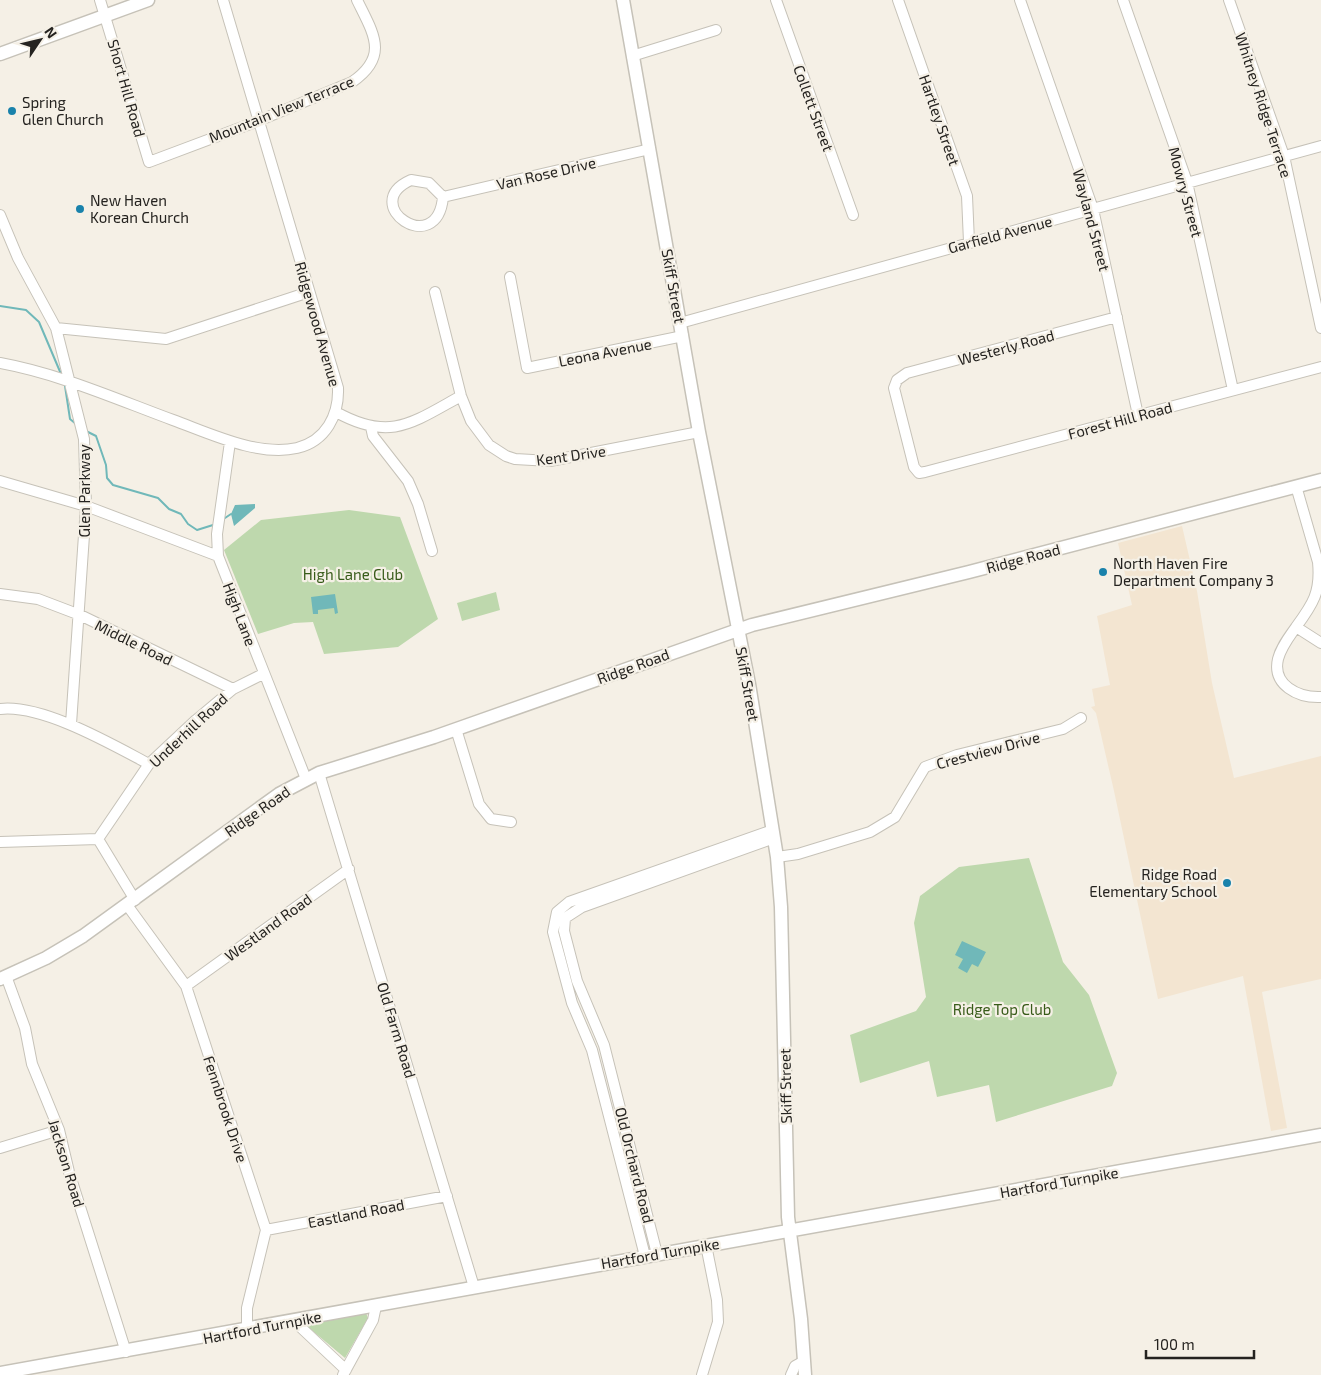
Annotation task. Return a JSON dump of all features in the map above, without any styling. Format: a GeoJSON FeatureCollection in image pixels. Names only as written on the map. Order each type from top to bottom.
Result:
{"type":"FeatureCollection","features":[{"type":"Feature","properties":{"kind":"main road"},"geometry":{"type":"LineString","coordinates":[[0,54],[148,0]]}},
{"type":"Feature","properties":{"kind":"main road","name":"Skiff Street"},"geometry":{"type":"LineString","coordinates":[[623,0],[699,432],[739,629],[774,834],[781,907],[790,1231],[798,1286],[805,1375]]}},
{"type":"Feature","properties":{"kind":"main road","name":"Ridge Road"},"geometry":{"type":"LineString","coordinates":[[3,977],[69,946],[271,800],[319,773],[456,729],[739,629],[1321,480]]}},
{"type":"Feature","properties":{"kind":"main road","name":"Hartford Turnpike"},"geometry":{"type":"LineString","coordinates":[[0,1373],[126,1352],[474,1287],[1321,1135]]}},
{"type":"Feature","properties":{"kind":"street","name":"Short Hill Road"},"geometry":{"type":"LineString","coordinates":[[100,0],[106,14],[149,162]]}},
{"type":"Feature","properties":{"kind":"street","name":"Ridgewood Avenue"},"geometry":{"type":"LineString","coordinates":[[0,363],[30,368],[71,382],[230,442],[268,448],[296,448],[307,445],[323,434],[336,412],[338,388],[222,0]]}},
{"type":"Feature","properties":{"kind":"street","name":"Mountain View Terrace"},"geometry":{"type":"LineString","coordinates":[[149,162],[258,121],[352,82],[368,69],[375,55],[376,47],[371,30],[357,0]]}},
{"type":"Feature","properties":{"kind":"street","name":"Collett Street"},"geometry":{"type":"LineString","coordinates":[[776,0],[853,215]]}},
{"type":"Feature","properties":{"kind":"street","name":"Hartley Street"},"geometry":{"type":"LineString","coordinates":[[898,0],[967,196],[968,242]]}},
{"type":"Feature","properties":{"kind":"street","name":"Wayland Street"},"geometry":{"type":"LineString","coordinates":[[1020,0],[1092,208],[1138,415]]}},
{"type":"Feature","properties":{"kind":"street","name":"Mowry Street"},"geometry":{"type":"LineString","coordinates":[[1123,0],[1187,182],[1233,390]]}},
{"type":"Feature","properties":{"kind":"street","name":"Whitney Ridge Terrace"},"geometry":{"type":"LineString","coordinates":[[1229,0],[1284,156],[1321,328]]}},
{"type":"Feature","properties":{"kind":"street"},"geometry":{"type":"LineString","coordinates":[[632,56],[716,30]]}},
{"type":"Feature","properties":{"kind":"street","name":"Garfield Avenue"},"geometry":{"type":"LineString","coordinates":[[680,323],[1321,146]]}},
{"type":"Feature","properties":{"kind":"street","name":"Van Rose Drive"},"geometry":{"type":"LineString","coordinates":[[443,197],[650,149]]}},
{"type":"Feature","properties":{"kind":"street"},"geometry":{"type":"LineString","coordinates":[[412,180],[429,183],[443,197],[436,216],[422,226],[412,226],[404,222],[397,216],[394,208],[393,198],[397,190],[403,183],[412,180]]}},
{"type":"Feature","properties":{"kind":"street","name":"Glen Parkway"},"geometry":{"type":"LineString","coordinates":[[0,215],[18,258],[56,328],[84,439],[86,506],[71,724]]}},
{"type":"Feature","properties":{"kind":"street","name":"Leona Avenue"},"geometry":{"type":"LineString","coordinates":[[510,277],[527,368],[683,336]]}},
{"type":"Feature","properties":{"kind":"street"},"geometry":{"type":"LineString","coordinates":[[56,328],[166,339],[309,292]]}},
{"type":"Feature","properties":{"kind":"street","name":"Kent Drive"},"geometry":{"type":"LineString","coordinates":[[435,292],[461,396],[471,421],[490,445],[515,459],[550,461],[699,432]]}},
{"type":"Feature","properties":{"kind":"street","name":"Westerly Road"},"geometry":{"type":"LineString","coordinates":[[919,473],[914,467],[894,388],[897,380],[907,373],[1117,317]]}},
{"type":"Feature","properties":{"kind":"street","name":"Forest Hill Road"},"geometry":{"type":"LineString","coordinates":[[919,473],[1321,367]]}},
{"type":"Feature","properties":{"kind":"street"},"geometry":{"type":"LineString","coordinates":[[336,412],[371,427],[395,427],[408,424],[461,396]]}},
{"type":"Feature","properties":{"kind":"street"},"geometry":{"type":"LineString","coordinates":[[371,427],[373,436],[408,481],[421,513],[432,551]]}},
{"type":"Feature","properties":{"kind":"street","name":"High Lane"},"geometry":{"type":"LineString","coordinates":[[230,442],[217,534],[218,556],[306,779]]}},
{"type":"Feature","properties":{"kind":"street"},"geometry":{"type":"LineString","coordinates":[[0,481],[86,506],[218,556]]}},
{"type":"Feature","properties":{"kind":"street"},"geometry":{"type":"LineString","coordinates":[[1296,486],[1318,562],[1319,572],[1314,600],[1278,659],[1278,673],[1282,682],[1292,691],[1310,697],[1321,697]]}},
{"type":"Feature","properties":{"kind":"street","name":"Middle Road"},"geometry":{"type":"LineString","coordinates":[[0,594],[38,599],[80,615],[233,689]]}},
{"type":"Feature","properties":{"kind":"street"},"geometry":{"type":"LineString","coordinates":[[1296,627],[1321,643]]}},
{"type":"Feature","properties":{"kind":"street"},"geometry":{"type":"LineString","coordinates":[[233,689],[263,674]]}},
{"type":"Feature","properties":{"kind":"street","name":"Underhill Road"},"geometry":{"type":"LineString","coordinates":[[98,839],[149,764],[233,689]]}},
{"type":"Feature","properties":{"kind":"street"},"geometry":{"type":"LineString","coordinates":[[0,709],[11,708],[71,724],[149,764]]}},
{"type":"Feature","properties":{"kind":"street","name":"Crestview Drive"},"geometry":{"type":"LineString","coordinates":[[777,858],[870,832],[895,817],[925,767],[956,755],[1063,729],[1081,718]]}},
{"type":"Feature","properties":{"kind":"street"},"geometry":{"type":"LineString","coordinates":[[456,729],[479,804],[491,818],[511,822]]}},
{"type":"Feature","properties":{"kind":"street","name":"Old Farm Road"},"geometry":{"type":"LineString","coordinates":[[319,773],[474,1287]]}},
{"type":"Feature","properties":{"kind":"street"},"geometry":{"type":"LineString","coordinates":[[559,919],[557,912],[569,902],[658,875],[774,834]]}},
{"type":"Feature","properties":{"kind":"street"},"geometry":{"type":"LineString","coordinates":[[0,842],[98,839]]}},
{"type":"Feature","properties":{"kind":"street","name":"Fennbrook Drive"},"geometry":{"type":"LineString","coordinates":[[98,839],[131,902],[186,986],[266,1230]]}},
{"type":"Feature","properties":{"kind":"street","name":"Westland Road"},"geometry":{"type":"LineString","coordinates":[[186,986],[349,869]]}},
{"type":"Feature","properties":{"kind":"street","name":"Old Orchard Road"},"geometry":{"type":"LineString","coordinates":[[559,919],[577,981],[601,1035],[651,1255]]}},
{"type":"Feature","properties":{"kind":"street","name":"Old Orchard Road"},"geometry":{"type":"LineString","coordinates":[[559,919],[553,932],[564,979],[572,1003],[588,1038],[651,1255]]}},
{"type":"Feature","properties":{"kind":"street","name":"Jackson Road"},"geometry":{"type":"LineString","coordinates":[[3,977],[25,1028],[32,1064],[59,1130],[69,1172],[126,1352]]}},
{"type":"Feature","properties":{"kind":"street"},"geometry":{"type":"LineString","coordinates":[[588,1038],[601,1035]]}},
{"type":"Feature","properties":{"kind":"street"},"geometry":{"type":"LineString","coordinates":[[600,1081],[612,1077]]}},
{"type":"Feature","properties":{"kind":"street"},"geometry":{"type":"LineString","coordinates":[[0,1148],[59,1130]]}},
{"type":"Feature","properties":{"kind":"street","name":"Eastland Road"},"geometry":{"type":"LineString","coordinates":[[266,1230],[446,1196]]}},
{"type":"Feature","properties":{"kind":"street"},"geometry":{"type":"LineString","coordinates":[[247,1330],[247,1308],[266,1230]]}},
{"type":"Feature","properties":{"kind":"street"},"geometry":{"type":"LineString","coordinates":[[702,1375],[718,1322],[717,1300],[706,1245]]}},
{"type":"Feature","properties":{"kind":"street"},"geometry":{"type":"LineString","coordinates":[[294,1321],[344,1373],[373,1320],[376,1306]]}},
{"type":"Feature","properties":{"kind":"street"},"geometry":{"type":"LineString","coordinates":[[791,1375],[795,1366],[804,1361]]}},
{"type":"Feature","properties":{"kind":"shaded area","name":"Ridge Road Elementary School"},"geometry":{"type":"Polygon","coordinates":[[[1182,526],[1197,591],[1212,683],[1234,778],[1321,756],[1321,979],[1262,992],[1287,1128],[1271,1131],[1243,976],[1158,999],[1114,791],[1096,713],[1091,707],[1095,706],[1092,689],[1110,685],[1097,616],[1132,605],[1118,543],[1182,526]]]}},
{"type":"Feature","properties":{"kind":"green space","name":"High Lane Club"},"geometry":{"type":"Polygon","coordinates":[[[349,510],[400,517],[438,619],[398,647],[324,654],[313,622],[294,623],[258,634],[224,550],[261,520],[349,510]]]}},
{"type":"Feature","properties":{"kind":"green space"},"geometry":{"type":"Polygon","coordinates":[[[496,592],[500,610],[462,621],[457,603],[496,592]]]}},
{"type":"Feature","properties":{"kind":"green space","name":"Ridge Top Club"},"geometry":{"type":"Polygon","coordinates":[[[1029,858],[1063,962],[1089,995],[1117,1073],[1112,1086],[996,1122],[989,1085],[937,1097],[929,1061],[860,1083],[850,1035],[916,1011],[926,997],[914,923],[920,896],[959,867],[1029,858]]]}},
{"type":"Feature","properties":{"kind":"green space"},"geometry":{"type":"Polygon","coordinates":[[[366,1313],[368,1318],[345,1358],[308,1327],[309,1323],[366,1313]]]}},
{"type":"Feature","properties":{"kind":"water"},"geometry":{"type":"Polygon","coordinates":[[[255,504],[255,508],[234,526],[231,514],[235,505],[255,504]]]}},
{"type":"Feature","properties":{"kind":"water"},"geometry":{"type":"Polygon","coordinates":[[[335,594],[338,613],[335,614],[334,608],[318,610],[318,614],[313,614],[311,597],[335,594]]]}},
{"type":"Feature","properties":{"kind":"water"},"geometry":{"type":"Polygon","coordinates":[[[962,941],[986,952],[978,967],[972,964],[967,973],[958,968],[963,959],[955,955],[962,941]]]}},
{"type":"Feature","properties":{"kind":"waterway"},"geometry":{"type":"LineString","coordinates":[[0,306],[26,310],[39,322],[61,374]]}},
{"type":"Feature","properties":{"kind":"waterway"},"geometry":{"type":"LineString","coordinates":[[65,386],[70,419],[76,424]]}},
{"type":"Feature","properties":{"kind":"waterway"},"geometry":{"type":"LineString","coordinates":[[86,431],[96,436],[106,465],[107,478],[113,485],[158,498],[169,509],[181,514],[188,524],[197,530],[213,525]]}},
{"type":"Feature","properties":{"kind":"waterway"},"geometry":{"type":"LineString","coordinates":[[225,518],[231,514]]}},
{"type":"Feature","properties":{"kind":"place","name":"Spring Glen Church"},"geometry":{"type":"Point","coordinates":[12,111]}},
{"type":"Feature","properties":{"kind":"place","name":"New Haven Korean Church"},"geometry":{"type":"Point","coordinates":[80,209]}},
{"type":"Feature","properties":{"kind":"place","name":"North Haven Fire Department Company 3"},"geometry":{"type":"Point","coordinates":[1103,572]}},
{"type":"Feature","properties":{"kind":"place","name":"Ridge Road Elementary School"},"geometry":{"type":"Point","coordinates":[1227,883]}}]}
